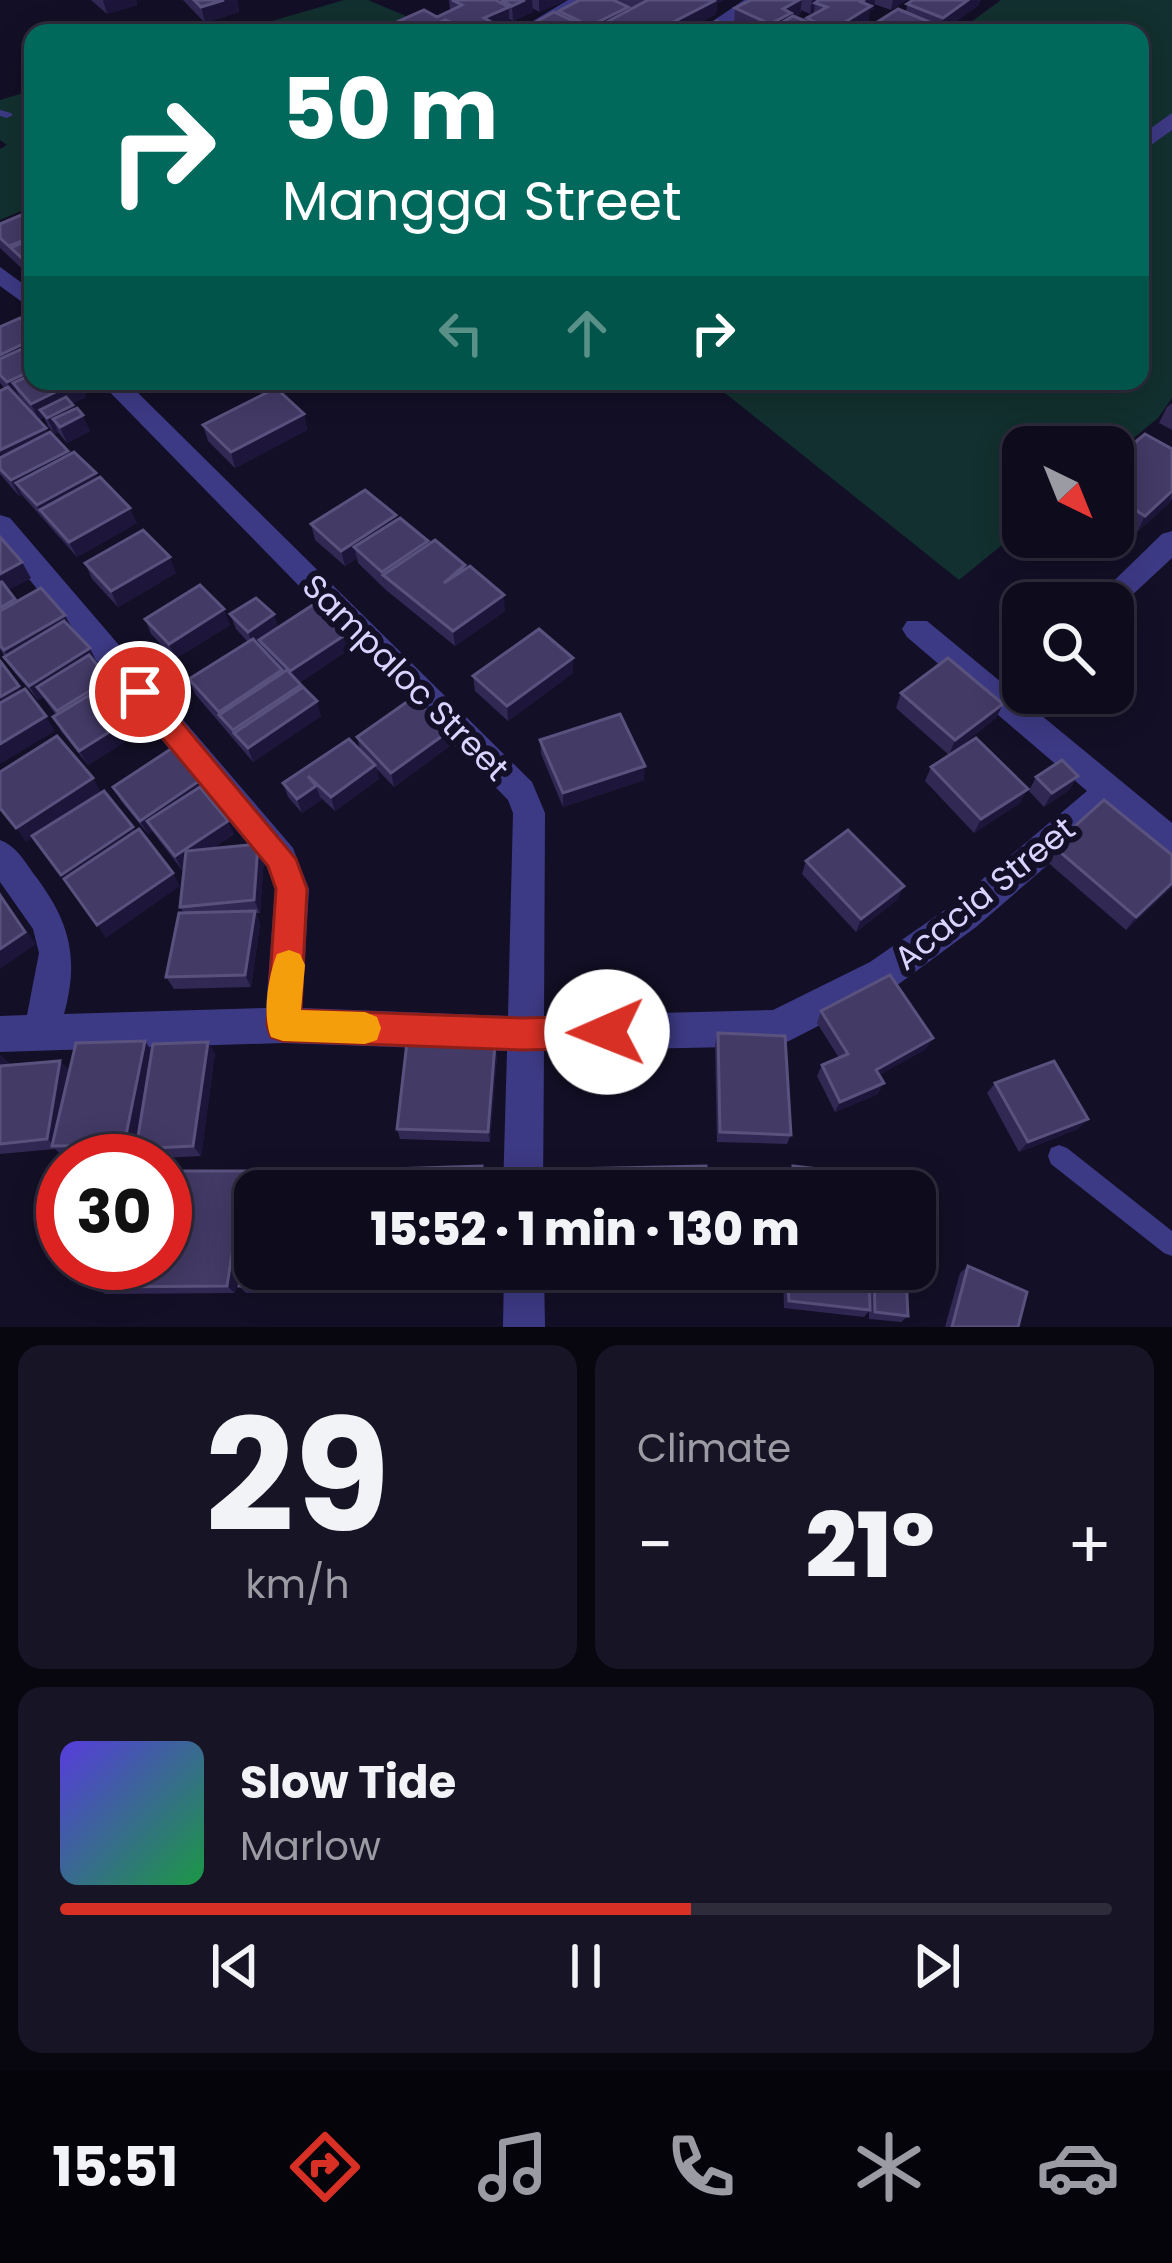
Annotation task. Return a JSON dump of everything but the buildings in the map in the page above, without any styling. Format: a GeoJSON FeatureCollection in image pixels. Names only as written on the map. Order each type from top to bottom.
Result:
{"type":"FeatureCollection","features":[{"type":"Feature","properties":{"kind":"street"},"geometry":{"type":"LineString","coordinates":[[538,24],[582,0]]}},
{"type":"Feature","properties":{"kind":"street"},"geometry":{"type":"LineString","coordinates":[[718,24],[757,0]]}},
{"type":"Feature","properties":{"kind":"street"},"geometry":{"type":"LineString","coordinates":[[1149,139],[1172,119]]}},
{"type":"Feature","properties":{"kind":"street"},"geometry":{"type":"LineString","coordinates":[[0,274],[18,297]]}},
{"type":"Feature","properties":{"kind":"street","name":"Sampaloc Street"},"geometry":{"type":"LineString","coordinates":[[120,390],[521,792],[529,813],[523,1170]]}},
{"type":"Feature","properties":{"kind":"street"},"geometry":{"type":"LineString","coordinates":[[0,525],[281,859],[292,889],[283,1025]]}},
{"type":"Feature","properties":{"kind":"street"},"geometry":{"type":"LineString","coordinates":[[1128,582],[1172,541]]}},
{"type":"Feature","properties":{"kind":"street"},"geometry":{"type":"LineString","coordinates":[[917,629],[1002,683]]}},
{"type":"Feature","properties":{"kind":"street"},"geometry":{"type":"LineString","coordinates":[[1036,714],[1110,791],[1172,843]]}},
{"type":"Feature","properties":{"kind":"street","name":"Acacia Street"},"geometry":{"type":"LineString","coordinates":[[0,1034],[283,1025],[522,1034],[776,1028],[884,974],[964,916],[1110,791]]}},
{"type":"Feature","properties":{"kind":"street"},"geometry":{"type":"LineString","coordinates":[[0,855],[56,932],[59,973],[41,1031]]}},
{"type":"Feature","properties":{"kind":"street"},"geometry":{"type":"LineString","coordinates":[[524,1290],[524,1327]]}},
{"type":"Feature","properties":{"kind":"lane"},"geometry":{"type":"LineString","coordinates":[[1059,1156],[1172,1245]]}},
{"type":"Feature","properties":{"kind":"green space"},"geometry":{"type":"Polygon","coordinates":[[[344,0],[368,0],[406,16],[393,24],[262,24],[344,0]]]}},
{"type":"Feature","properties":{"kind":"green space"},"geometry":{"type":"Polygon","coordinates":[[[1001,0],[1172,0],[1172,398],[1158,418],[1134,438],[1134,426],[1002,426],[1002,545],[959,580],[721,390],[1149,390],[1149,24],[968,24],[1001,0]]]}},
{"type":"Feature","properties":{"kind":"green space"},"geometry":{"type":"Polygon","coordinates":[[[24,93],[24,210],[0,220],[0,149],[7,145],[0,140],[0,100],[24,93]]]}},
{"type":"Feature","properties":{"kind":"slow traffic"},"geometry":{"type":"LineString","coordinates":[[289,965],[283,1025],[365,1028]]}},
{"type":"Feature","properties":{"kind":"route"},"geometry":{"type":"LineString","coordinates":[[140,692],[281,859],[292,889],[283,1025],[522,1034],[607,1032]]}}]}
